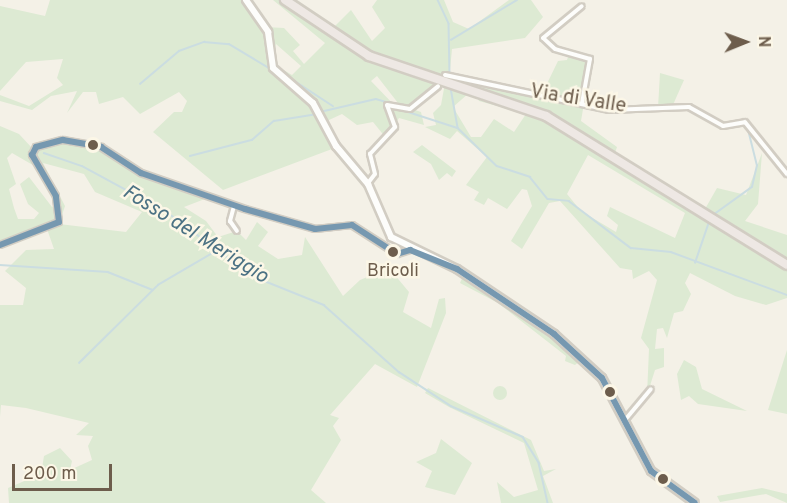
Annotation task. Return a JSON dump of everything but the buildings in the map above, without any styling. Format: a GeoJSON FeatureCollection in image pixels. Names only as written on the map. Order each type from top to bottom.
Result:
{"type":"FeatureCollection","features":[{"type":"Feature","properties":{"kind":"highway"},"geometry":{"type":"LineString","coordinates":[[285,0],[369,56],[546,116],[787,265]]}},
{"type":"Feature","properties":{"kind":"highway"},"geometry":{"type":"LineString","coordinates":[[292,0],[338,34],[389,60],[539,108],[787,260]]}},
{"type":"Feature","properties":{"kind":"street"},"geometry":{"type":"LineString","coordinates":[[246,0],[268,32],[276,73],[311,99],[336,146],[368,184],[391,237],[410,250],[457,269],[554,334],[602,378],[651,471],[695,503]]}},
{"type":"Feature","properties":{"kind":"street"},"geometry":{"type":"LineString","coordinates":[[582,6],[543,38],[549,46],[590,59],[582,103]]}},
{"type":"Feature","properties":{"kind":"street","name":"Via di Valle"},"geometry":{"type":"LineString","coordinates":[[448,75],[622,111],[689,107],[723,126],[746,122],[787,174]]}},
{"type":"Feature","properties":{"kind":"street"},"geometry":{"type":"LineString","coordinates":[[368,184],[375,174],[370,154],[395,127],[387,105],[410,109],[438,86]]}},
{"type":"Feature","properties":{"kind":"street"},"geometry":{"type":"LineString","coordinates":[[0,245],[59,222],[56,196],[32,155],[36,147],[57,140],[101,147],[141,173],[234,206],[315,229],[352,225],[397,254],[410,250]]}},
{"type":"Feature","properties":{"kind":"street"},"geometry":{"type":"LineString","coordinates":[[234,206],[230,221],[237,231]]}},
{"type":"Feature","properties":{"kind":"street"},"geometry":{"type":"LineString","coordinates":[[625,420],[651,389]]}},
{"type":"Feature","properties":{"kind":"green space"},"geometry":{"type":"Polygon","coordinates":[[[50,0],[246,0],[265,27],[284,28],[300,45],[293,51],[304,64],[325,43],[273,0],[285,0],[347,44],[441,82],[412,109],[421,112],[424,125],[399,118],[386,138],[373,122],[357,125],[342,114],[329,120],[332,149],[223,190],[153,132],[174,112],[182,112],[187,101],[179,92],[140,114],[123,97],[99,104],[96,92],[83,92],[67,113],[77,91],[51,96],[32,110],[0,101],[0,95],[29,106],[63,85],[57,78],[63,59],[26,62],[0,91],[0,6],[45,16],[50,0]],[[276,44],[272,63],[292,75],[301,66],[276,44]],[[377,76],[371,81],[396,107],[398,103],[377,76]]]}},
{"type":"Feature","properties":{"kind":"green space"},"geometry":{"type":"Polygon","coordinates":[[[377,0],[444,0],[453,22],[469,29],[509,0],[531,0],[543,17],[525,38],[452,49],[449,80],[389,60],[331,30],[351,10],[372,41],[385,28],[372,7],[377,0]]]}},
{"type":"Feature","properties":{"kind":"green space"},"geometry":{"type":"Polygon","coordinates":[[[570,51],[591,62],[581,121],[617,147],[615,153],[539,108],[479,87],[481,82],[541,96],[558,61],[567,60],[570,51]]]}},
{"type":"Feature","properties":{"kind":"green space"},"geometry":{"type":"Polygon","coordinates":[[[660,73],[684,80],[672,107],[658,108],[660,73]]]}},
{"type":"Feature","properties":{"kind":"green space"},"geometry":{"type":"Polygon","coordinates":[[[445,83],[469,93],[453,107],[471,137],[481,137],[494,119],[514,132],[526,114],[479,101],[473,90],[510,100],[787,265],[787,298],[766,305],[735,296],[690,273],[685,283],[691,294],[683,311],[674,313],[667,338],[663,328],[657,329],[655,349],[664,348],[664,367],[655,370],[647,395],[649,349],[641,338],[657,280],[649,271],[633,279],[632,270],[620,268],[560,201],[549,203],[522,249],[511,241],[532,206],[527,190],[522,189],[507,209],[488,198],[484,205],[474,200],[479,192],[466,185],[487,157],[457,131],[450,139],[425,127],[436,125],[433,113],[441,105],[445,83]],[[588,155],[567,194],[581,211],[616,232],[618,225],[607,216],[610,207],[675,238],[685,213],[588,155]]]}},
{"type":"Feature","properties":{"kind":"green space"},"geometry":{"type":"Polygon","coordinates":[[[0,126],[19,134],[33,149],[57,140],[95,145],[141,173],[210,197],[184,207],[206,221],[218,237],[237,231],[246,240],[257,222],[268,232],[258,246],[278,259],[302,255],[305,237],[343,296],[360,280],[389,268],[409,292],[403,312],[431,328],[439,299],[445,298],[446,313],[417,387],[375,364],[330,415],[339,418],[333,426],[341,440],[311,490],[326,503],[9,503],[8,488],[29,479],[42,468],[44,456],[60,448],[72,461],[70,470],[92,460],[88,446],[93,436],[76,435],[89,423],[26,408],[1,405],[0,417],[0,305],[23,305],[26,288],[5,271],[26,250],[54,249],[47,229],[0,245],[0,126]],[[12,153],[7,158],[16,184],[9,189],[14,208],[18,219],[34,219],[39,213],[28,204],[20,184],[29,177],[52,207],[58,203],[38,168],[12,153]],[[43,163],[65,206],[59,224],[126,232],[142,212],[95,192],[84,174],[43,163]]]}},
{"type":"Feature","properties":{"kind":"green space"},"geometry":{"type":"Polygon","coordinates":[[[422,145],[456,171],[452,177],[447,173],[439,180],[431,164],[413,152],[422,145]]]}},
{"type":"Feature","properties":{"kind":"green space"},"geometry":{"type":"Polygon","coordinates":[[[762,153],[758,204],[745,221],[787,235],[787,260],[705,209],[717,188],[746,195],[762,153]]]}},
{"type":"Feature","properties":{"kind":"green space"},"geometry":{"type":"Polygon","coordinates":[[[464,274],[497,292],[581,360],[575,365],[565,361],[566,356],[498,303],[460,283],[464,274]]]}},
{"type":"Feature","properties":{"kind":"green space"},"geometry":{"type":"Polygon","coordinates":[[[787,350],[787,414],[768,410],[787,350]]]}},
{"type":"Feature","properties":{"kind":"green space"},"geometry":{"type":"Polygon","coordinates":[[[684,360],[696,367],[702,389],[747,411],[698,404],[689,396],[681,400],[677,374],[684,360]]]}},
{"type":"Feature","properties":{"kind":"green space"},"geometry":{"type":"Polygon","coordinates":[[[500,386],[505,388],[507,393],[505,398],[500,400],[495,398],[493,393],[495,388],[500,386]]]}},
{"type":"Feature","properties":{"kind":"green space"},"geometry":{"type":"Polygon","coordinates":[[[428,388],[531,440],[544,471],[556,469],[543,476],[553,503],[501,503],[497,482],[514,497],[538,490],[524,443],[449,407],[425,393],[428,388]]]}},
{"type":"Feature","properties":{"kind":"green space"},"geometry":{"type":"Polygon","coordinates":[[[441,439],[472,463],[455,495],[425,487],[432,471],[416,462],[436,453],[441,439]]]}},
{"type":"Feature","properties":{"kind":"green space"},"geometry":{"type":"Polygon","coordinates":[[[762,488],[787,494],[787,503],[766,494],[720,502],[717,496],[762,488]]]}},
{"type":"Feature","properties":{"kind":"waterway"},"geometry":{"type":"LineString","coordinates":[[438,0],[449,24],[450,74]]}},
{"type":"Feature","properties":{"kind":"waterway"},"geometry":{"type":"LineString","coordinates":[[451,40],[517,0]]}},
{"type":"Feature","properties":{"kind":"waterway"},"geometry":{"type":"LineString","coordinates":[[140,84],[179,51],[204,42],[229,44],[271,69]]}},
{"type":"Feature","properties":{"kind":"waterway"},"geometry":{"type":"LineString","coordinates":[[287,76],[333,106]]}},
{"type":"Feature","properties":{"kind":"waterway"},"geometry":{"type":"LineString","coordinates":[[451,88],[458,127]]}},
{"type":"Feature","properties":{"kind":"waterway"},"geometry":{"type":"LineString","coordinates":[[320,112],[376,99],[393,104]]}},
{"type":"Feature","properties":{"kind":"waterway"},"geometry":{"type":"LineString","coordinates":[[399,109],[458,128],[497,166],[530,177],[548,199],[569,201],[631,248],[671,252],[787,295]]}},
{"type":"Feature","properties":{"kind":"waterway"},"geometry":{"type":"LineString","coordinates":[[190,156],[252,140],[274,121],[313,115]]}},
{"type":"Feature","properties":{"kind":"waterway"},"geometry":{"type":"LineString","coordinates":[[713,215],[752,187],[757,166],[748,129]]}},
{"type":"Feature","properties":{"kind":"waterway","name":"Fosso del Meriggio"},"geometry":{"type":"LineString","coordinates":[[44,153],[82,166],[167,212],[252,276],[324,305],[399,372],[451,406],[523,437],[539,463],[548,503]]}},
{"type":"Feature","properties":{"kind":"waterway"},"geometry":{"type":"LineString","coordinates":[[695,263],[709,222]]}},
{"type":"Feature","properties":{"kind":"waterway"},"geometry":{"type":"LineString","coordinates":[[79,363],[158,285],[216,251]]}},
{"type":"Feature","properties":{"kind":"waterway"},"geometry":{"type":"LineString","coordinates":[[0,265],[108,272],[153,290]]}},
{"type":"Feature","properties":{"kind":"transit line"},"geometry":{"type":"LineString","coordinates":[[0,245],[59,222],[56,196],[32,155],[36,147],[63,140],[101,147],[141,173],[245,209],[315,229],[352,225],[397,254],[410,250]]}},
{"type":"Feature","properties":{"kind":"transit line"},"geometry":{"type":"LineString","coordinates":[[410,250],[457,269],[554,334],[602,378],[651,471],[695,503]]}},
{"type":"Feature","properties":{"kind":"place","name":"Bricoli"},"geometry":{"type":"Point","coordinates":[393,252]}}]}
